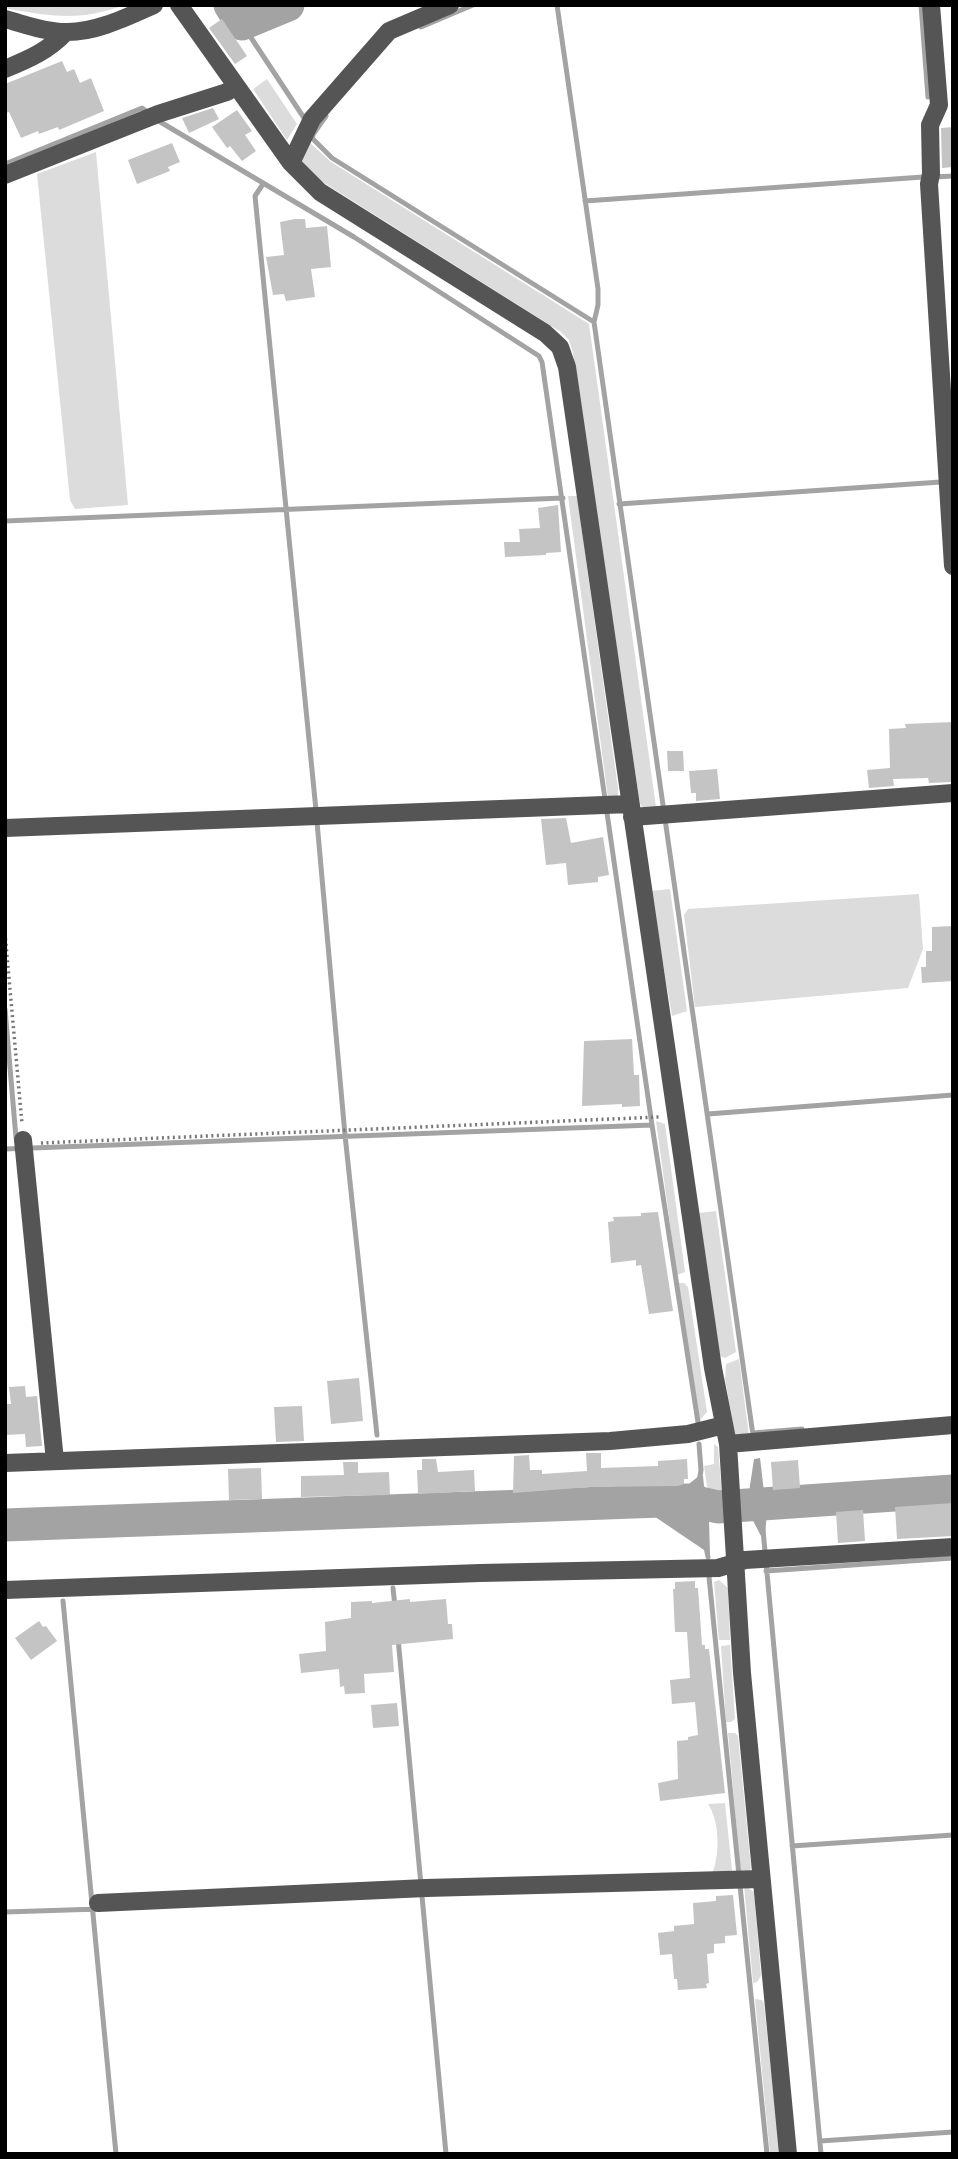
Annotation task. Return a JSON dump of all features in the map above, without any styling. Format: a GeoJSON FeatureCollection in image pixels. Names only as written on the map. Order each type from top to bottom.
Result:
{"type":"FeatureCollection","features":[{"type":"Feature","properties":{"kind":"street"},"geometry":{"type":"LineString","coordinates":[[5,19],[37,28],[66,32],[100,27],[154,5]]}},
{"type":"Feature","properties":{"kind":"street"},"geometry":{"type":"LineString","coordinates":[[179,5],[291,163],[320,192],[545,333],[560,347],[569,381],[713,1368],[728,1444],[742,1674],[746,1879],[788,2154]]}},
{"type":"Feature","properties":{"kind":"street"},"geometry":{"type":"LineString","coordinates":[[291,163],[308,125],[389,31],[450,5]]}},
{"type":"Feature","properties":{"kind":"street"},"geometry":{"type":"LineString","coordinates":[[930,5],[939,104],[930,125],[929,184],[953,566]]}},
{"type":"Feature","properties":{"kind":"street"},"geometry":{"type":"LineString","coordinates":[[5,69],[39,55],[52,47],[66,32]]}},
{"type":"Feature","properties":{"kind":"street"},"geometry":{"type":"LineString","coordinates":[[5,175],[153,116],[227,92],[236,86]]}},
{"type":"Feature","properties":{"kind":"street"},"geometry":{"type":"LineString","coordinates":[[5,828],[606,805],[663,815],[953,793]]}},
{"type":"Feature","properties":{"kind":"street"},"geometry":{"type":"LineString","coordinates":[[24,1146],[55,1461]]}},
{"type":"Feature","properties":{"kind":"street"},"geometry":{"type":"LineString","coordinates":[[5,1463],[610,1441],[688,1434],[724,1425]]}},
{"type":"Feature","properties":{"kind":"street"},"geometry":{"type":"LineString","coordinates":[[728,1444],[953,1425]]}},
{"type":"Feature","properties":{"kind":"street"},"geometry":{"type":"LineString","coordinates":[[5,1590],[467,1573],[718,1568],[745,1560],[953,1547]]}},
{"type":"Feature","properties":{"kind":"street"},"geometry":{"type":"LineString","coordinates":[[97,1903],[422,1888],[746,1879]]}},
{"type":"Feature","properties":{"kind":"path"},"geometry":{"type":"LineString","coordinates":[[5,933],[24,1146],[35,1143],[656,1118]]}},
{"type":"Feature","properties":{"kind":"shaded area"},"geometry":{"type":"Polygon","coordinates":[[[5,5],[125,5],[94,14],[67,16],[9,9],[5,8],[5,5]]]}},
{"type":"Feature","properties":{"kind":"shaded area"},"geometry":{"type":"Polygon","coordinates":[[[267,79],[297,124],[287,140],[253,89],[267,79]]]}},
{"type":"Feature","properties":{"kind":"shaded area"},"geometry":{"type":"Polygon","coordinates":[[[308,141],[331,162],[589,324],[656,807],[643,808],[640,804],[569,340],[561,332],[318,179],[300,159],[308,141]]]}},
{"type":"Feature","properties":{"kind":"shaded area"},"geometry":{"type":"Polygon","coordinates":[[[96,152],[128,505],[75,509],[70,500],[37,174],[96,152]]]}},
{"type":"Feature","properties":{"kind":"shaded area"},"geometry":{"type":"Polygon","coordinates":[[[568,496],[577,496],[618,788],[618,795],[614,798],[608,798],[568,496]]]}},
{"type":"Feature","properties":{"kind":"shaded area"},"geometry":{"type":"Polygon","coordinates":[[[670,889],[687,1011],[672,1016],[651,891],[670,889]]]}},
{"type":"Feature","properties":{"kind":"shaded area"},"geometry":{"type":"Polygon","coordinates":[[[919,894],[923,949],[908,988],[695,1007],[684,915],[688,909],[919,894]]]}},
{"type":"Feature","properties":{"kind":"shaded area"},"geometry":{"type":"Polygon","coordinates":[[[656,1121],[665,1124],[685,1272],[677,1275],[656,1121]]]}},
{"type":"Feature","properties":{"kind":"shaded area"},"geometry":{"type":"Polygon","coordinates":[[[716,1211],[736,1352],[725,1358],[720,1356],[699,1213],[716,1211]]]}},
{"type":"Feature","properties":{"kind":"shaded area"},"geometry":{"type":"Polygon","coordinates":[[[678,1283],[684,1283],[688,1287],[707,1412],[700,1420],[678,1283]]]}},
{"type":"Feature","properties":{"kind":"shaded area"},"geometry":{"type":"Polygon","coordinates":[[[739,1359],[749,1436],[735,1435],[725,1379],[726,1364],[739,1359]]]}},
{"type":"Feature","properties":{"kind":"shaded area"},"geometry":{"type":"Polygon","coordinates":[[[714,1444],[718,1447],[722,1495],[714,1497],[707,1486],[704,1466],[714,1464],[714,1444]]]}},
{"type":"Feature","properties":{"kind":"shaded area"},"geometry":{"type":"Polygon","coordinates":[[[760,1458],[764,1492],[766,1496],[770,1496],[771,1512],[767,1512],[765,1536],[761,1536],[750,1515],[712,1517],[709,1520],[710,1554],[642,1508],[642,1494],[681,1490],[699,1476],[703,1476],[704,1486],[712,1500],[749,1492],[754,1459],[760,1458]]]}},
{"type":"Feature","properties":{"kind":"shaded area"},"geometry":{"type":"Polygon","coordinates":[[[719,1580],[728,1588],[730,1640],[719,1640],[714,1582],[719,1580]]]}},
{"type":"Feature","properties":{"kind":"shaded area"},"geometry":{"type":"Polygon","coordinates":[[[730,1645],[735,1719],[726,1722],[721,1646],[730,1645]]]}},
{"type":"Feature","properties":{"kind":"shaded area"},"geometry":{"type":"Polygon","coordinates":[[[728,1733],[738,1736],[751,1868],[747,1874],[741,1875],[728,1733]]]}},
{"type":"Feature","properties":{"kind":"shaded area"},"geometry":{"type":"Polygon","coordinates":[[[725,1803],[732,1870],[728,1874],[712,1874],[718,1839],[715,1820],[708,1804],[725,1803]]]}},
{"type":"Feature","properties":{"kind":"shaded area"},"geometry":{"type":"Polygon","coordinates":[[[744,1885],[754,1892],[761,1976],[753,1983],[744,1885]]]}},
{"type":"Feature","properties":{"kind":"shaded area"},"geometry":{"type":"Polygon","coordinates":[[[755,1999],[762,2000],[764,2004],[780,2154],[770,2154],[755,1999]]]}},
{"type":"Feature","properties":{"kind":"building"},"geometry":{"type":"Polygon","coordinates":[[[222,19],[247,56],[235,64],[209,28],[222,19]]]}},
{"type":"Feature","properties":{"kind":"building"},"geometry":{"type":"Polygon","coordinates":[[[62,61],[67,72],[74,69],[80,83],[91,78],[104,111],[59,130],[58,127],[39,134],[38,131],[21,138],[9,112],[5,113],[5,84],[62,61]]]}},
{"type":"Feature","properties":{"kind":"building"},"geometry":{"type":"Polygon","coordinates":[[[213,108],[219,119],[189,133],[182,118],[213,108]]]}},
{"type":"Feature","properties":{"kind":"building"},"geometry":{"type":"Polygon","coordinates":[[[237,110],[252,131],[245,135],[256,151],[242,161],[230,146],[227,148],[212,127],[237,110]]]}},
{"type":"Feature","properties":{"kind":"building"},"geometry":{"type":"Polygon","coordinates":[[[953,127],[953,167],[942,168],[941,128],[953,127]]]}},
{"type":"Feature","properties":{"kind":"building"},"geometry":{"type":"Polygon","coordinates":[[[172,143],[180,162],[168,167],[170,171],[137,184],[128,160],[172,143]]]}},
{"type":"Feature","properties":{"kind":"building"},"geometry":{"type":"Polygon","coordinates":[[[305,219],[306,228],[327,226],[331,267],[311,269],[315,297],[286,301],[284,294],[273,295],[266,257],[284,255],[280,222],[305,219]]]}},
{"type":"Feature","properties":{"kind":"building"},"geometry":{"type":"Polygon","coordinates":[[[558,505],[561,552],[505,557],[504,542],[520,542],[519,529],[540,528],[538,508],[558,505]]]}},
{"type":"Feature","properties":{"kind":"building"},"geometry":{"type":"Polygon","coordinates":[[[953,722],[953,782],[929,783],[928,778],[893,779],[894,786],[869,788],[867,770],[890,768],[889,729],[906,728],[905,724],[953,722]]]}},
{"type":"Feature","properties":{"kind":"building"},"geometry":{"type":"Polygon","coordinates":[[[667,751],[683,751],[684,771],[668,771],[667,751]]]}},
{"type":"Feature","properties":{"kind":"building"},"geometry":{"type":"Polygon","coordinates":[[[717,769],[720,799],[696,801],[696,793],[691,793],[689,771],[717,769]]]}},
{"type":"Feature","properties":{"kind":"building"},"geometry":{"type":"Polygon","coordinates":[[[566,818],[571,843],[603,837],[609,875],[598,877],[598,882],[568,885],[566,863],[546,865],[541,819],[566,818]]]}},
{"type":"Feature","properties":{"kind":"building"},"geometry":{"type":"Polygon","coordinates":[[[953,926],[953,981],[922,983],[921,967],[926,967],[926,951],[932,951],[932,927],[953,926]]]}},
{"type":"Feature","properties":{"kind":"building"},"geometry":{"type":"Polygon","coordinates":[[[632,1039],[634,1075],[639,1075],[640,1106],[582,1106],[584,1041],[632,1039]]]}},
{"type":"Feature","properties":{"kind":"building"},"geometry":{"type":"Polygon","coordinates":[[[658,1212],[673,1311],[649,1314],[641,1265],[636,1266],[636,1260],[611,1263],[608,1222],[614,1221],[613,1217],[658,1212]]]}},
{"type":"Feature","properties":{"kind":"building"},"geometry":{"type":"Polygon","coordinates":[[[359,1378],[363,1421],[331,1424],[327,1381],[359,1378]]]}},
{"type":"Feature","properties":{"kind":"building"},"geometry":{"type":"Polygon","coordinates":[[[25,1386],[26,1397],[37,1396],[42,1446],[26,1447],[25,1434],[5,1435],[5,1404],[11,1404],[9,1387],[25,1386]]]}},
{"type":"Feature","properties":{"kind":"building"},"geometry":{"type":"Polygon","coordinates":[[[302,1406],[304,1441],[276,1442],[274,1407],[302,1406]]]}},
{"type":"Feature","properties":{"kind":"building"},"geometry":{"type":"Polygon","coordinates":[[[586,1453],[601,1453],[601,1468],[658,1466],[658,1461],[687,1459],[688,1479],[684,1479],[684,1484],[678,1486],[590,1487],[513,1493],[514,1456],[529,1455],[530,1470],[542,1470],[542,1474],[587,1471],[586,1453]]]}},
{"type":"Feature","properties":{"kind":"building"},"geometry":{"type":"Polygon","coordinates":[[[422,1459],[436,1459],[438,1472],[474,1470],[475,1491],[418,1494],[417,1470],[422,1470],[422,1459]]]}},
{"type":"Feature","properties":{"kind":"building"},"geometry":{"type":"Polygon","coordinates":[[[798,1460],[800,1488],[773,1490],[771,1462],[798,1460]]]}},
{"type":"Feature","properties":{"kind":"building"},"geometry":{"type":"Polygon","coordinates":[[[343,1462],[358,1462],[358,1473],[389,1472],[390,1495],[301,1497],[301,1476],[344,1475],[343,1462]]]}},
{"type":"Feature","properties":{"kind":"building"},"geometry":{"type":"Polygon","coordinates":[[[261,1468],[262,1499],[229,1500],[228,1469],[261,1468]]]}},
{"type":"Feature","properties":{"kind":"building"},"geometry":{"type":"Polygon","coordinates":[[[953,1503],[953,1536],[897,1539],[895,1507],[953,1503]]]}},
{"type":"Feature","properties":{"kind":"building"},"geometry":{"type":"Polygon","coordinates":[[[863,1510],[865,1541],[838,1543],[836,1512],[863,1510]]]}},
{"type":"Feature","properties":{"kind":"building"},"geometry":{"type":"Polygon","coordinates":[[[695,1581],[695,1588],[698,1588],[702,1645],[709,1649],[725,1793],[660,1801],[658,1783],[678,1779],[677,1741],[698,1735],[695,1702],[672,1704],[670,1680],[690,1678],[687,1632],[675,1632],[673,1589],[675,1582],[695,1581]]]}},
{"type":"Feature","properties":{"kind":"building"},"geometry":{"type":"Polygon","coordinates":[[[410,1599],[410,1602],[446,1599],[448,1624],[452,1624],[453,1639],[392,1645],[394,1672],[364,1674],[365,1693],[345,1694],[344,1686],[340,1687],[339,1669],[301,1673],[299,1654],[326,1651],[325,1622],[351,1618],[351,1602],[410,1599]]]}},
{"type":"Feature","properties":{"kind":"building"},"geometry":{"type":"Polygon","coordinates":[[[39,1621],[57,1641],[31,1660],[15,1638],[39,1621]]]}},
{"type":"Feature","properties":{"kind":"building"},"geometry":{"type":"Polygon","coordinates":[[[397,1703],[399,1726],[373,1728],[371,1705],[397,1703]]]}},
{"type":"Feature","properties":{"kind":"building"},"geometry":{"type":"Polygon","coordinates":[[[733,1895],[737,1935],[725,1936],[725,1943],[714,1944],[714,1953],[707,1954],[707,1988],[678,1990],[677,1979],[674,1979],[672,1954],[660,1955],[658,1933],[674,1931],[674,1926],[694,1924],[693,1903],[716,1901],[716,1896],[733,1895]]]}},
{"type":"Feature","properties":{"kind":"waterway"},"geometry":{"type":"LineString","coordinates":[[230,5],[242,24],[288,5]]}},
{"type":"Feature","properties":{"kind":"waterway"},"geometry":{"type":"LineString","coordinates":[[421,27],[473,5]]}},
{"type":"Feature","properties":{"kind":"waterway"},"geometry":{"type":"LineString","coordinates":[[557,5],[598,289],[594,322]]}},
{"type":"Feature","properties":{"kind":"waterway"},"geometry":{"type":"LineString","coordinates":[[921,5],[928,97]]}},
{"type":"Feature","properties":{"kind":"waterway"},"geometry":{"type":"LineString","coordinates":[[242,24],[306,121]]}},
{"type":"Feature","properties":{"kind":"waterway"},"geometry":{"type":"LineString","coordinates":[[5,164],[142,108],[150,114]]}},
{"type":"Feature","properties":{"kind":"waterway"},"geometry":{"type":"LineString","coordinates":[[314,133],[326,116]]}},
{"type":"Feature","properties":{"kind":"waterway"},"geometry":{"type":"LineString","coordinates":[[157,120],[354,237],[539,356],[542,362],[652,1125],[698,1422]]}},
{"type":"Feature","properties":{"kind":"waterway"},"geometry":{"type":"LineString","coordinates":[[313,135],[312,138],[332,158],[594,322],[753,1435]]}},
{"type":"Feature","properties":{"kind":"waterway"},"geometry":{"type":"LineString","coordinates":[[935,177],[953,176]]}},
{"type":"Feature","properties":{"kind":"waterway"},"geometry":{"type":"LineString","coordinates":[[585,201],[923,177]]}},
{"type":"Feature","properties":{"kind":"waterway"},"geometry":{"type":"LineString","coordinates":[[263,184],[255,196],[316,810]]}},
{"type":"Feature","properties":{"kind":"waterway"},"geometry":{"type":"LineString","coordinates":[[619,504],[941,482]]}},
{"type":"Feature","properties":{"kind":"waterway"},"geometry":{"type":"LineString","coordinates":[[5,521],[563,498]]}},
{"type":"Feature","properties":{"kind":"waterway"},"geometry":{"type":"LineString","coordinates":[[317,822],[345,1135],[377,1435]]}},
{"type":"Feature","properties":{"kind":"waterway"},"geometry":{"type":"LineString","coordinates":[[5,1009],[16,1138]]}},
{"type":"Feature","properties":{"kind":"waterway"},"geometry":{"type":"LineString","coordinates":[[708,1114],[953,1095]]}},
{"type":"Feature","properties":{"kind":"waterway"},"geometry":{"type":"LineString","coordinates":[[5,1149],[652,1125]]}},
{"type":"Feature","properties":{"kind":"waterway"},"geometry":{"type":"LineString","coordinates":[[753,1433],[802,1429]]}},
{"type":"Feature","properties":{"kind":"waterway"},"geometry":{"type":"LineString","coordinates":[[699,1444],[699,1483]]}},
{"type":"Feature","properties":{"kind":"waterway"},"geometry":{"type":"LineString","coordinates":[[5,1525],[688,1500],[718,1507],[953,1491]]}},
{"type":"Feature","properties":{"kind":"waterway"},"geometry":{"type":"LineString","coordinates":[[763,1530],[821,2154]]}},
{"type":"Feature","properties":{"kind":"waterway"},"geometry":{"type":"LineString","coordinates":[[706,1547],[708,1557]]}},
{"type":"Feature","properties":{"kind":"waterway"},"geometry":{"type":"LineString","coordinates":[[766,1571],[953,1558]]}},
{"type":"Feature","properties":{"kind":"waterway"},"geometry":{"type":"LineString","coordinates":[[709,1577],[767,2154]]}},
{"type":"Feature","properties":{"kind":"waterway"},"geometry":{"type":"LineString","coordinates":[[393,1588],[395,1607]]}},
{"type":"Feature","properties":{"kind":"waterway"},"geometry":{"type":"LineString","coordinates":[[63,1601],[116,2154]]}},
{"type":"Feature","properties":{"kind":"waterway"},"geometry":{"type":"LineString","coordinates":[[398,1638],[446,2154]]}},
{"type":"Feature","properties":{"kind":"waterway"},"geometry":{"type":"LineString","coordinates":[[792,1846],[953,1835]]}},
{"type":"Feature","properties":{"kind":"waterway"},"geometry":{"type":"LineString","coordinates":[[5,1912],[99,1909]]}},
{"type":"Feature","properties":{"kind":"waterway"},"geometry":{"type":"LineString","coordinates":[[820,2141],[953,2132]]}}]}
